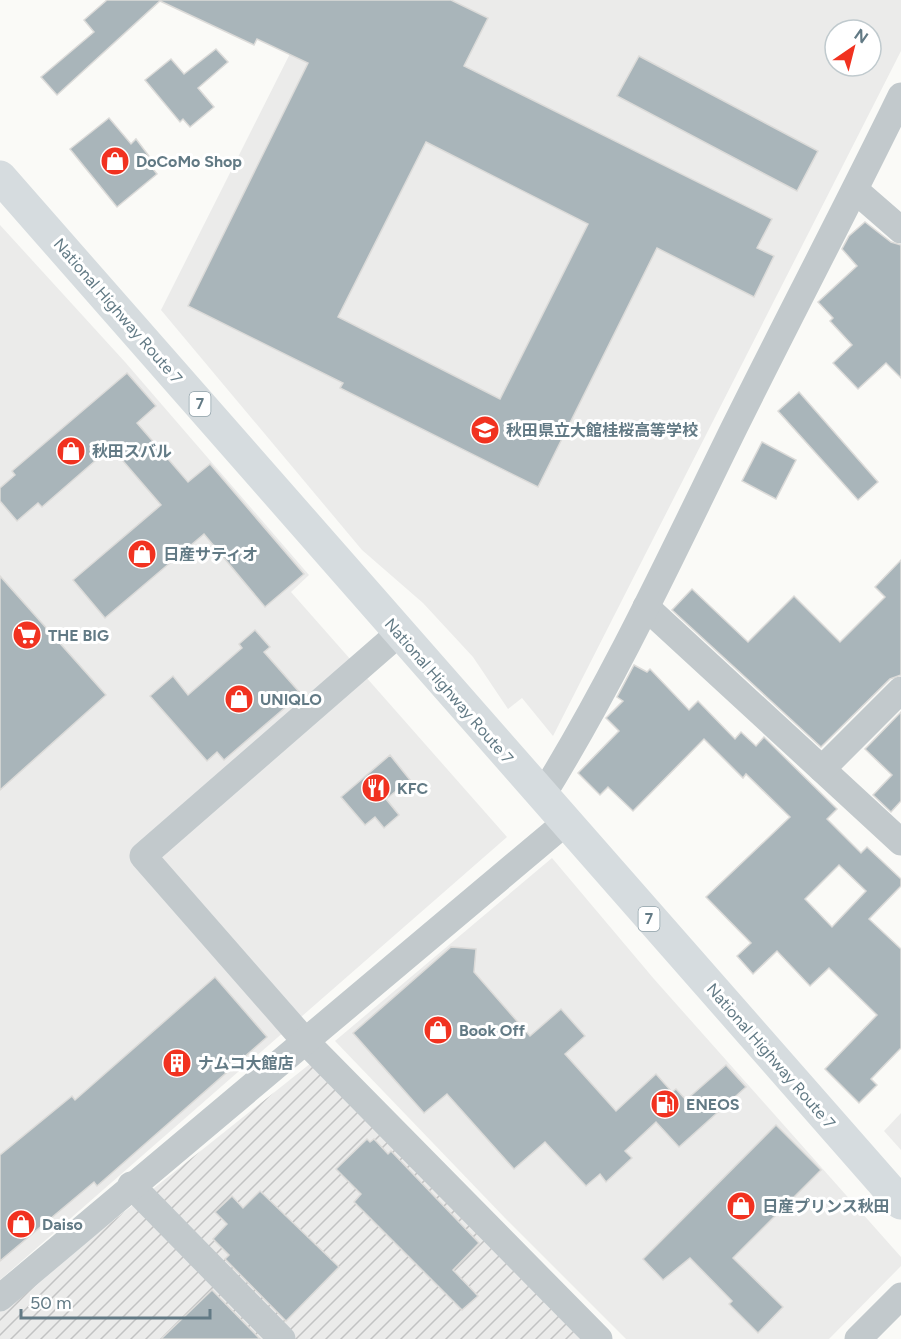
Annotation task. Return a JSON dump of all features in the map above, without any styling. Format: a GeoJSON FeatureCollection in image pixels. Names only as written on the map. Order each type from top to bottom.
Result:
{"type":"FeatureCollection","features":[{"type":"Feature","properties":{"kind":"highway","name":"National Highway Route 7"},"geometry":{"type":"LineString","coordinates":[[0,177],[398,634],[901,1203]]}},
{"type":"Feature","properties":{"kind":"street"},"geometry":{"type":"LineString","coordinates":[[542,796],[566,757],[646,608],[808,278],[855,190],[901,96]]}},
{"type":"Feature","properties":{"kind":"street"},"geometry":{"type":"LineString","coordinates":[[855,190],[901,230]]}},
{"type":"Feature","properties":{"kind":"street"},"geometry":{"type":"LineString","coordinates":[[646,608],[901,842]]}},
{"type":"Feature","properties":{"kind":"street"},"geometry":{"type":"LineString","coordinates":[[398,634],[144,856],[306,1042],[599,1339]]}},
{"type":"Feature","properties":{"kind":"street"},"geometry":{"type":"LineString","coordinates":[[822,770],[901,690]]}},
{"type":"Feature","properties":{"kind":"street"},"geometry":{"type":"LineString","coordinates":[[0,1299],[131,1185],[306,1042],[565,823]]}},
{"type":"Feature","properties":{"kind":"street"},"geometry":{"type":"LineString","coordinates":[[131,1185],[282,1339]]}},
{"type":"Feature","properties":{"kind":"street"},"geometry":{"type":"LineString","coordinates":[[858,1339],[901,1296]]}},
{"type":"Feature","properties":{"kind":"shaded area","name":"秋田県立大館桂桜高等学校"},"geometry":{"type":"Polygon","coordinates":[[[317,0],[901,0],[901,51],[553,736],[522,698],[508,709],[473,657],[423,603],[362,550],[161,310],[317,0]]]}},
{"type":"Feature","properties":{"kind":"shaded area"},"geometry":{"type":"Polygon","coordinates":[[[0,225],[125,362],[309,575],[291,592],[507,837],[0,1280],[0,225]]]}},
{"type":"Feature","properties":{"kind":"shaded area"},"geometry":{"type":"Polygon","coordinates":[[[552,858],[654,979],[901,1257],[901,1266],[829,1339],[626,1339],[505,1218],[335,1041],[552,858]]]}},
{"type":"Feature","properties":{"kind":"shaded area"},"geometry":{"type":"Polygon","coordinates":[[[311,1063],[587,1339],[0,1339],[0,1311],[311,1063]]]}},
{"type":"Feature","properties":{"kind":"shaded area"},"geometry":{"type":"Polygon","coordinates":[[[901,1113],[901,1150],[884,1131],[901,1113]]]}},
{"type":"Feature","properties":{"kind":"building"},"geometry":{"type":"Polygon","coordinates":[[[107,0],[451,0],[488,18],[464,66],[772,219],[757,248],[774,256],[754,297],[657,248],[538,487],[340,388],[343,383],[188,306],[308,63],[257,39],[254,45],[160,1],[57,95],[41,77],[94,32],[84,20],[107,0]],[[426,142],[338,317],[500,399],[588,224],[426,142]]]}},
{"type":"Feature","properties":{"kind":"building"},"geometry":{"type":"Polygon","coordinates":[[[216,49],[228,62],[198,88],[214,107],[190,127],[183,119],[180,122],[145,80],[171,59],[184,74],[216,49]]]}},
{"type":"Feature","properties":{"kind":"building"},"geometry":{"type":"Polygon","coordinates":[[[639,56],[818,151],[797,191],[617,96],[639,56]]]}},
{"type":"Feature","properties":{"kind":"building","name":"DoCoMo Shop"},"geometry":{"type":"Polygon","coordinates":[[[109,118],[131,144],[136,139],[152,160],[148,163],[157,174],[117,207],[70,149],[109,118]]]}},
{"type":"Feature","properties":{"kind":"building"},"geometry":{"type":"Polygon","coordinates":[[[865,222],[891,242],[901,245],[901,378],[886,363],[858,389],[833,363],[852,345],[830,321],[833,318],[818,302],[857,266],[842,249],[849,236],[865,222]]]}},
{"type":"Feature","properties":{"kind":"building"},"geometry":{"type":"Polygon","coordinates":[[[127,373],[156,406],[137,423],[188,482],[210,464],[304,574],[265,607],[204,534],[105,618],[73,580],[161,505],[111,447],[42,507],[38,503],[17,521],[0,501],[0,488],[15,475],[12,471],[127,373]]]}},
{"type":"Feature","properties":{"kind":"building"},"geometry":{"type":"Polygon","coordinates":[[[799,392],[878,482],[858,500],[778,411],[799,392]]]}},
{"type":"Feature","properties":{"kind":"building"},"geometry":{"type":"Polygon","coordinates":[[[762,442],[796,460],[776,499],[742,481],[762,442]]]}},
{"type":"Feature","properties":{"kind":"building"},"geometry":{"type":"Polygon","coordinates":[[[901,560],[901,675],[890,679],[821,747],[672,610],[692,589],[748,642],[794,596],[840,642],[885,597],[875,587],[901,560]]]}},
{"type":"Feature","properties":{"kind":"building","name":"THE BIG"},"geometry":{"type":"Polygon","coordinates":[[[0,576],[106,695],[0,790],[0,576]]]}},
{"type":"Feature","properties":{"kind":"building","name":"UNIQLO"},"geometry":{"type":"Polygon","coordinates":[[[255,630],[270,647],[264,652],[301,694],[224,760],[217,752],[207,761],[150,696],[173,676],[188,695],[242,648],[239,644],[255,630]]]}},
{"type":"Feature","properties":{"kind":"building"},"geometry":{"type":"Polygon","coordinates":[[[634,665],[647,672],[650,669],[689,710],[698,701],[735,739],[741,732],[756,746],[764,737],[837,809],[827,819],[861,853],[867,847],[901,879],[901,886],[869,919],[901,949],[901,1048],[871,1079],[877,1085],[859,1103],[825,1069],[877,1015],[829,968],[810,986],[777,951],[753,974],[737,956],[751,943],[706,897],[790,817],[746,774],[743,778],[704,739],[633,811],[608,787],[600,795],[578,773],[619,731],[606,718],[623,701],[617,697],[634,665]],[[839,865],[805,899],[832,927],[866,891],[839,865]]]}},
{"type":"Feature","properties":{"kind":"building"},"geometry":{"type":"Polygon","coordinates":[[[901,712],[901,801],[891,812],[873,795],[892,775],[865,749],[901,712]]]}},
{"type":"Feature","properties":{"kind":"building","name":"KFC"},"geometry":{"type":"Polygon","coordinates":[[[390,755],[410,780],[386,799],[399,815],[384,828],[375,817],[365,825],[341,797],[390,755]]]}},
{"type":"Feature","properties":{"kind":"building"},"geometry":{"type":"Polygon","coordinates":[[[451,947],[476,949],[474,972],[530,1036],[561,1009],[585,1036],[565,1054],[616,1111],[656,1074],[672,1092],[676,1089],[686,1100],[726,1065],[746,1087],[679,1147],[656,1122],[625,1151],[632,1158],[606,1182],[600,1174],[586,1186],[545,1142],[514,1169],[447,1094],[424,1113],[353,1033],[451,947]]]}},
{"type":"Feature","properties":{"kind":"building"},"geometry":{"type":"Polygon","coordinates":[[[215,977],[267,1037],[97,1186],[94,1182],[0,1261],[0,1155],[72,1096],[75,1100],[215,977]]]}},
{"type":"Feature","properties":{"kind":"building","name":"日産プリンス秋田"},"geometry":{"type":"Polygon","coordinates":[[[776,1125],[821,1170],[733,1258],[783,1307],[758,1333],[729,1304],[732,1301],[690,1258],[663,1280],[643,1259],[776,1125]]]}},
{"type":"Feature","properties":{"kind":"building"},"geometry":{"type":"Polygon","coordinates":[[[367,1139],[370,1142],[374,1139],[388,1154],[391,1151],[479,1243],[453,1270],[478,1296],[462,1310],[354,1202],[361,1194],[336,1169],[367,1139]]]}},
{"type":"Feature","properties":{"kind":"building"},"geometry":{"type":"Polygon","coordinates":[[[260,1191],[339,1267],[286,1321],[225,1259],[229,1255],[213,1239],[227,1224],[215,1212],[232,1196],[243,1208],[260,1191]]]}},
{"type":"Feature","properties":{"kind":"building"},"geometry":{"type":"Polygon","coordinates":[[[212,1290],[260,1339],[161,1339],[212,1290]]]}},
{"type":"Feature","properties":{"kind":"place","name":"DoCoMo Shop"},"geometry":{"type":"Point","coordinates":[115,161]}},
{"type":"Feature","properties":{"kind":"place","name":"秋田県立大館桂桜高等学校"},"geometry":{"type":"Point","coordinates":[485,430]}},
{"type":"Feature","properties":{"kind":"place","name":"秋田スバル"},"geometry":{"type":"Point","coordinates":[71,451]}},
{"type":"Feature","properties":{"kind":"place","name":"日産サティオ"},"geometry":{"type":"Point","coordinates":[142,554]}},
{"type":"Feature","properties":{"kind":"place","name":"THE BIG"},"geometry":{"type":"Point","coordinates":[27,635]}},
{"type":"Feature","properties":{"kind":"place","name":"UNIQLO"},"geometry":{"type":"Point","coordinates":[239,699]}},
{"type":"Feature","properties":{"kind":"place","name":"KFC"},"geometry":{"type":"Point","coordinates":[376,788]}},
{"type":"Feature","properties":{"kind":"place","name":"Book Off"},"geometry":{"type":"Point","coordinates":[438,1030]}},
{"type":"Feature","properties":{"kind":"place","name":"ナムコ大館店"},"geometry":{"type":"Point","coordinates":[177,1063]}},
{"type":"Feature","properties":{"kind":"place","name":"ENEOS"},"geometry":{"type":"Point","coordinates":[665,1104]}},
{"type":"Feature","properties":{"kind":"place","name":"日産プリンス秋田"},"geometry":{"type":"Point","coordinates":[741,1206]}},
{"type":"Feature","properties":{"kind":"place","name":"Daiso"},"geometry":{"type":"Point","coordinates":[21,1224]}}]}
